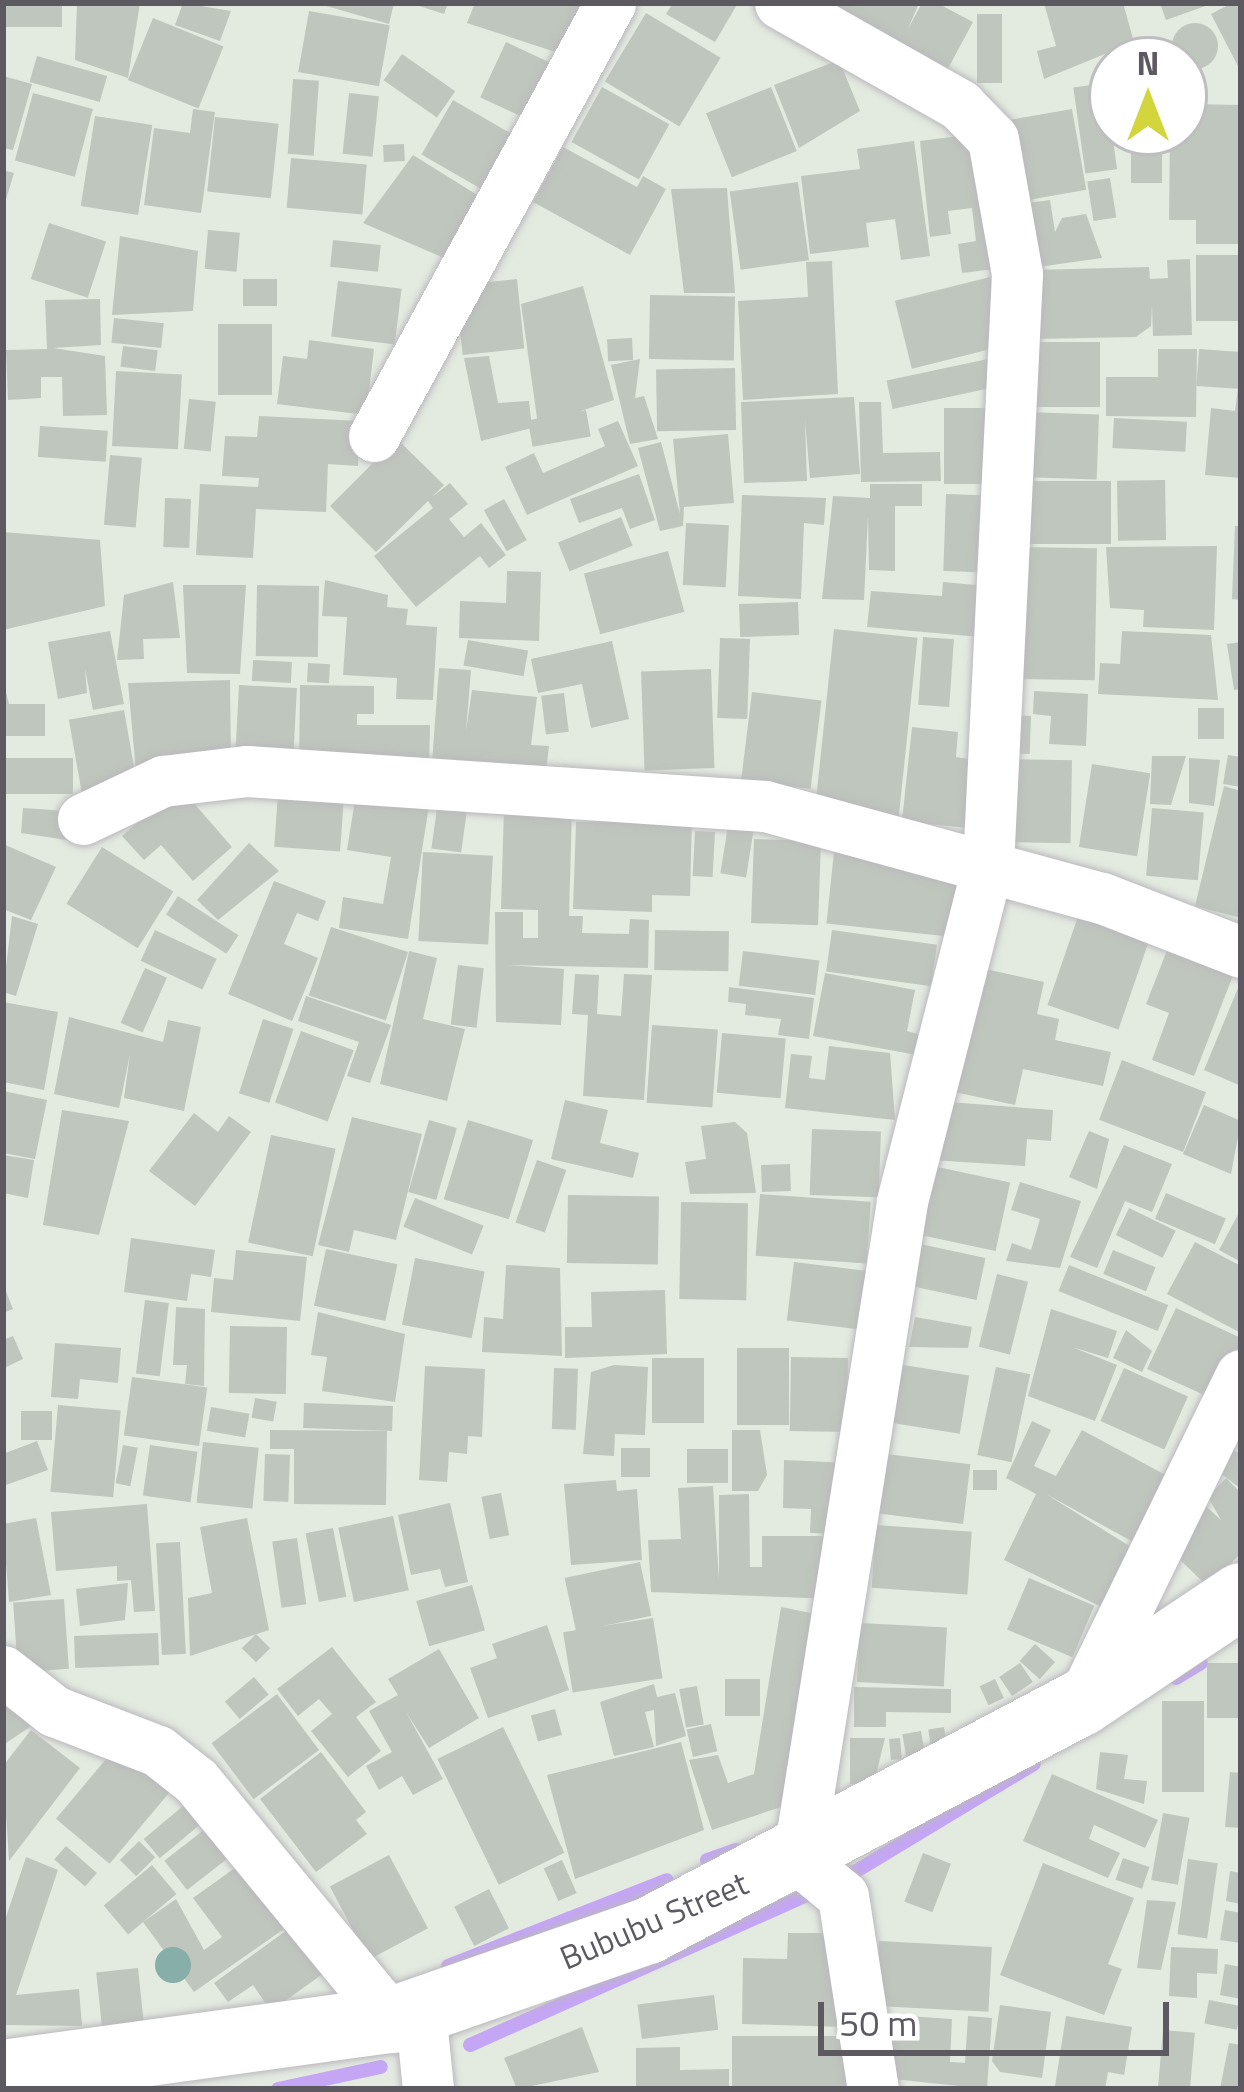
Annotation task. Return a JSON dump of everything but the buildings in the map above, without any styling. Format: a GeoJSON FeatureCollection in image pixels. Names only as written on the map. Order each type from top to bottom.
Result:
{"type":"FeatureCollection","features":[{"type":"Feature","properties":{"kind":"street"},"geometry":{"type":"LineString","coordinates":[[374,436],[610,3]]}},
{"type":"Feature","properties":{"kind":"street"},"geometry":{"type":"LineString","coordinates":[[780,3],[960,105],[993,139],[1009,191],[1016,274],[988,864],[902,1202],[798,1859],[843,1896],[873,2089]]}},
{"type":"Feature","properties":{"kind":"street"},"geometry":{"type":"LineString","coordinates":[[82,819],[163,781],[247,771],[765,806],[988,864],[1241,952]]}},
{"type":"Feature","properties":{"kind":"street"},"geometry":{"type":"LineString","coordinates":[[1081,1702],[1241,1375]]}},
{"type":"Feature","properties":{"kind":"street","name":"Bububu Street"},"geometry":{"type":"LineString","coordinates":[[3,2073],[406,2015],[648,1931],[798,1859],[1081,1702],[1241,1596]]}},
{"type":"Feature","properties":{"kind":"street"},"geometry":{"type":"LineString","coordinates":[[3,1671],[54,1711],[158,1751],[196,1781],[406,2015],[428,2089]]}},
{"type":"Feature","properties":{"kind":"waterway"},"geometry":{"type":"LineString","coordinates":[[1176,1678],[1201,1663]]}},
{"type":"Feature","properties":{"kind":"waterway"},"geometry":{"type":"LineString","coordinates":[[848,1876],[1034,1764]]}},
{"type":"Feature","properties":{"kind":"waterway"},"geometry":{"type":"LineString","coordinates":[[707,1860],[736,1850]]}},
{"type":"Feature","properties":{"kind":"waterway"},"geometry":{"type":"LineString","coordinates":[[448,1966],[667,1880]]}},
{"type":"Feature","properties":{"kind":"waterway"},"geometry":{"type":"LineString","coordinates":[[470,2045],[812,1893]]}},
{"type":"Feature","properties":{"kind":"waterway"},"geometry":{"type":"LineString","coordinates":[[278,2089],[381,2067]]}}]}
